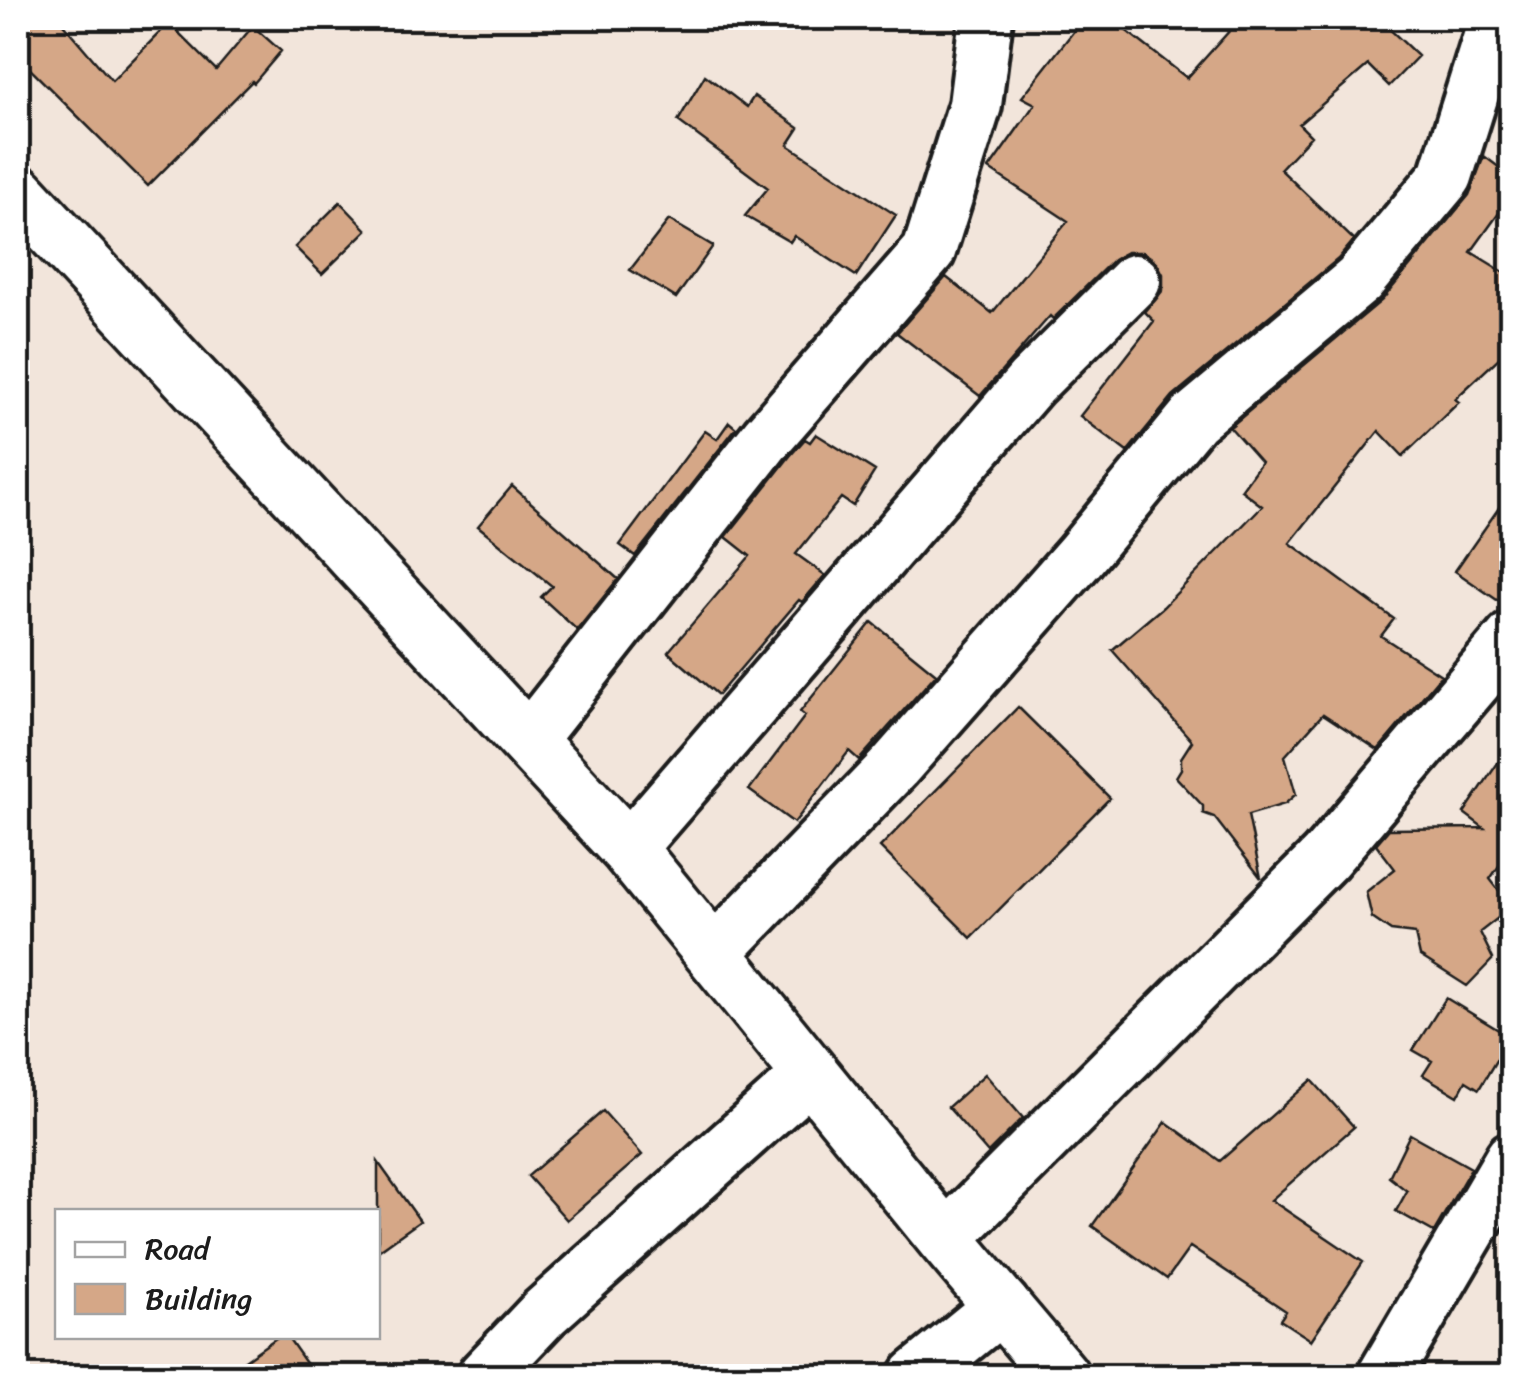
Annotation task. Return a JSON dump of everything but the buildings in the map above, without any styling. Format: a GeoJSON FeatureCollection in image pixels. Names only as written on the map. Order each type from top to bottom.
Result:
{"type":"FeatureCollection","features":[{"type":"Feature","properties":{"kind":"street"},"geometry":{"type":"LineString","coordinates":[[713,954],[895,766],[1080,556],[1193,419],[1359,280],[1421,206],[1446,176],[1496,18]]}},
{"type":"Feature","properties":{"kind":"street"},"geometry":{"type":"LineString","coordinates":[[528,742],[767,437],[929,251],[975,104],[993,21]]}},
{"type":"Feature","properties":{"kind":"street"},"geometry":{"type":"LineString","coordinates":[[18,193],[628,849],[1061,1376]]}},
{"type":"Feature","properties":{"kind":"street"},"geometry":{"type":"LineString","coordinates":[[628,849],[1031,383],[1134,281]]}},
{"type":"Feature","properties":{"kind":"street"},"geometry":{"type":"LineString","coordinates":[[945,1239],[1325,858],[1512,638]]}},
{"type":"Feature","properties":{"kind":"street"},"geometry":{"type":"LineString","coordinates":[[484,1376],[544,1312],[811,1074]]}},
{"type":"Feature","properties":{"kind":"street"},"geometry":{"type":"LineString","coordinates":[[1384,1376],[1512,1158]]}},
{"type":"Feature","properties":{"kind":"street"},"geometry":{"type":"LineString","coordinates":[[916,1376],[1003,1305]]}}]}
